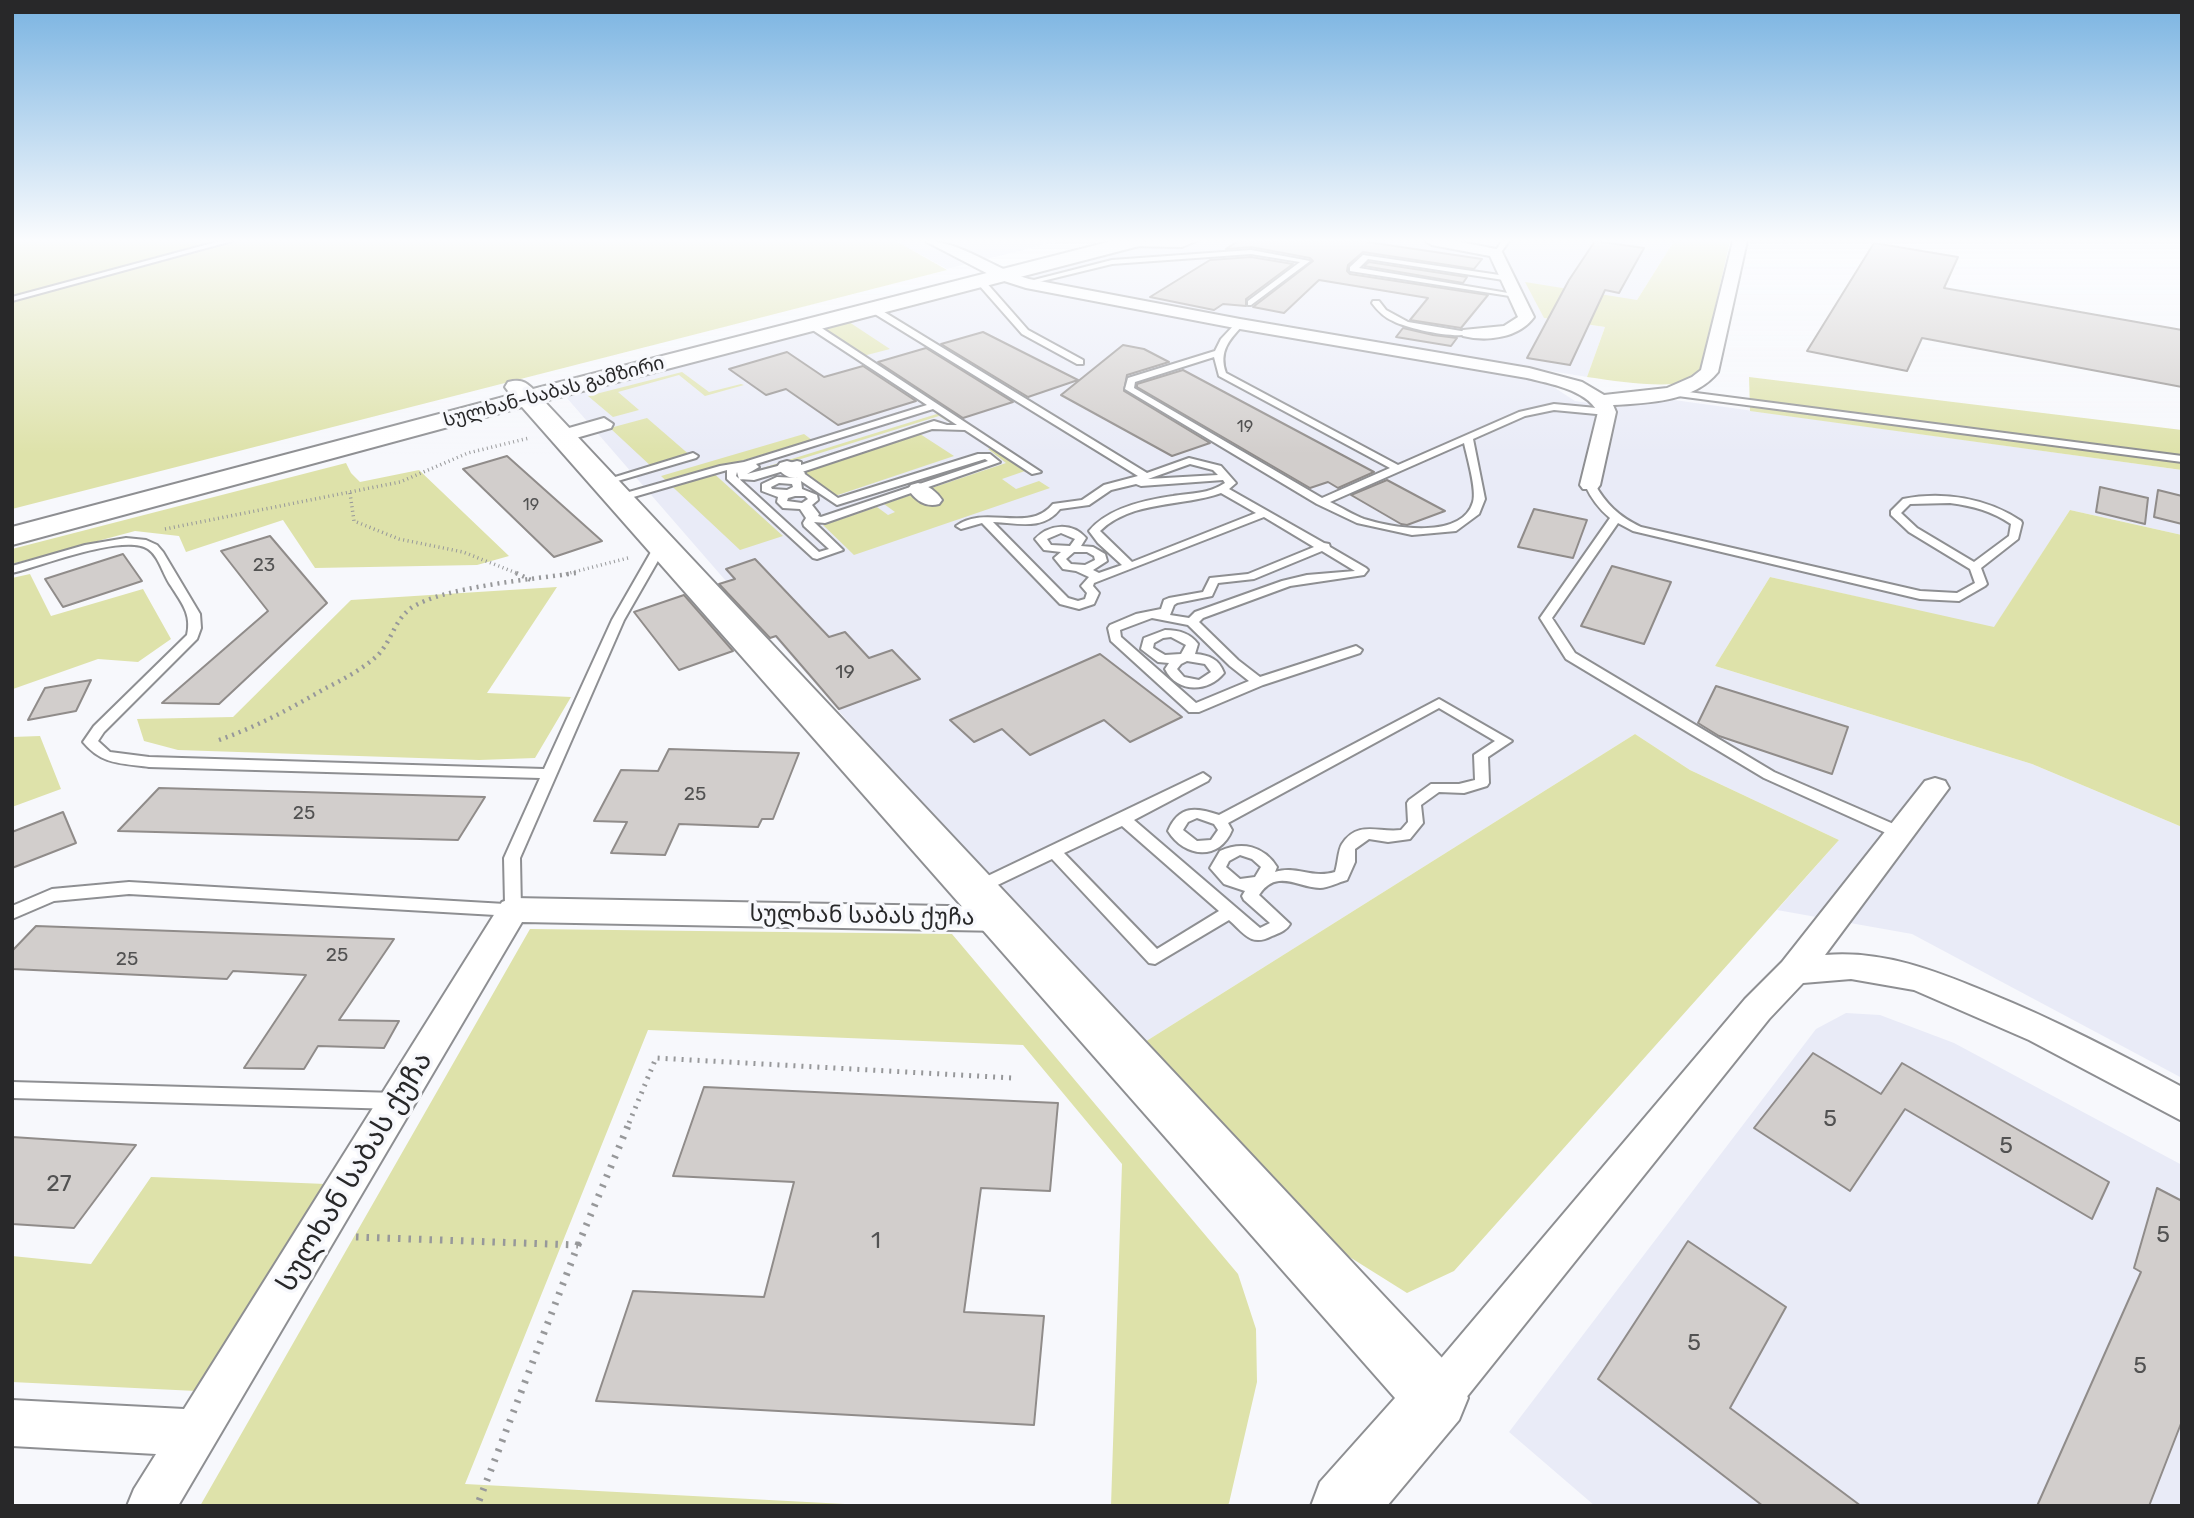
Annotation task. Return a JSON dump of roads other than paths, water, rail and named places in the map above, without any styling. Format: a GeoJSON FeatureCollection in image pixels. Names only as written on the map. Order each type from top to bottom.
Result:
{"type":"FeatureCollection","features":[{"type":"Feature","properties":{"kind":"main road","name":"სულხან-საბას გამზირი"},"geometry":{"type":"LineString","coordinates":[[12,516],[856,312]]}},
{"type":"Feature","properties":{"kind":"main road","name":"სულხან-საბას გამზირი"},"geometry":{"type":"LineString","coordinates":[[12,536],[523,393],[862,312]]}},
{"type":"Feature","properties":{"kind":"main road"},"geometry":{"type":"LineString","coordinates":[[523,393],[1437,1398],[1345,1506]]}},
{"type":"Feature","properties":{"kind":"street"},"geometry":{"type":"LineString","coordinates":[[1178,312],[1529,373],[1576,386],[1604,406],[1673,393],[1696,385],[1709,372],[1723,312]]}},
{"type":"Feature","properties":{"kind":"street"},"geometry":{"type":"LineString","coordinates":[[1469,332],[1504,331],[1518,327],[1526,317],[1524,312]]}},
{"type":"Feature","properties":{"kind":"street"},"geometry":{"type":"LineString","coordinates":[[1590,485],[1604,406]]}},
{"type":"Feature","properties":{"kind":"street"},"geometry":{"type":"LineString","coordinates":[[560,433],[604,424]]}},
{"type":"Feature","properties":{"kind":"street"},"geometry":{"type":"LineString","coordinates":[[1437,1398],[1757,1009],[1794,971],[1934,788]]}},
{"type":"Feature","properties":{"kind":"street","name":"სულხან საბას ქუჩა"},"geometry":{"type":"LineString","coordinates":[[151,1506],[513,910],[988,904]]}},
{"type":"Feature","properties":{"kind":"street"},"geometry":{"type":"LineString","coordinates":[[1794,971],[1851,966],[1919,978],[2042,1030],[2182,1105]]}},
{"type":"Feature","properties":{"kind":"street"},"geometry":{"type":"LineString","coordinates":[[12,1423],[197,1433]]}},
{"type":"Feature","properties":{"kind":"lane"},"geometry":{"type":"LineString","coordinates":[[878,312],[1145,477]]}},
{"type":"Feature","properties":{"kind":"lane"},"geometry":{"type":"LineString","coordinates":[[1015,312],[1025,332],[1080,362]]}},
{"type":"Feature","properties":{"kind":"lane"},"geometry":{"type":"LineString","coordinates":[[1383,312],[1400,321],[1427,328],[1469,332]]}},
{"type":"Feature","properties":{"kind":"lane"},"geometry":{"type":"LineString","coordinates":[[1240,324],[1227,336],[1217,353],[1217,363],[1222,374],[1399,469]]}},
{"type":"Feature","properties":{"kind":"lane"},"geometry":{"type":"LineString","coordinates":[[811,325],[1036,472]]}},
{"type":"Feature","properties":{"kind":"lane"},"geometry":{"type":"LineString","coordinates":[[1217,353],[1130,380],[1129,388],[1321,502],[1361,521],[1412,532],[1452,529],[1474,514],[1480,499],[1468,439]]}},
{"type":"Feature","properties":{"kind":"lane"},"geometry":{"type":"LineString","coordinates":[[1673,393],[2182,459]]}},
{"type":"Feature","properties":{"kind":"lane"},"geometry":{"type":"LineString","coordinates":[[1321,502],[1522,414],[1553,407],[1604,406]]}},
{"type":"Feature","properties":{"kind":"lane"},"geometry":{"type":"LineString","coordinates":[[611,490],[743,465],[936,408]]}},
{"type":"Feature","properties":{"kind":"lane"},"geometry":{"type":"LineString","coordinates":[[966,427],[931,426],[804,466],[794,471],[782,502],[787,506],[803,506],[813,519],[826,520],[877,503],[925,494],[995,461],[975,446],[981,437]]}},
{"type":"Feature","properties":{"kind":"lane"},"geometry":{"type":"LineString","coordinates":[[855,433],[750,468],[741,474],[791,478],[834,501],[847,500],[978,457],[991,457]]}},
{"type":"Feature","properties":{"kind":"lane"},"geometry":{"type":"LineString","coordinates":[[611,490],[694,456]]}},
{"type":"Feature","properties":{"kind":"lane"},"geometry":{"type":"LineString","coordinates":[[961,526],[984,519],[1027,522],[1041,520],[1053,513],[1057,506],[1085,503],[1098,491],[1126,484],[1189,461],[1217,468],[1227,477],[1231,483],[1223,490],[1203,496],[1150,504],[1098,526],[1094,531],[1097,537],[1126,558],[1129,567]]}},
{"type":"Feature","properties":{"kind":"lane"},"geometry":{"type":"LineString","coordinates":[[743,465],[733,471],[731,477],[778,522],[817,556],[837,550],[809,526],[813,519]]}},
{"type":"Feature","properties":{"kind":"lane"},"geometry":{"type":"LineString","coordinates":[[1126,484],[1227,477]]}},
{"type":"Feature","properties":{"kind":"lane"},"geometry":{"type":"LineString","coordinates":[[1590,485],[1598,505],[1615,519],[1637,529],[1920,595],[1959,597],[1981,584],[1975,567],[1913,530],[1895,513],[1907,501],[1937,498],[2001,510],[2017,523],[2014,537],[1975,567]]}},
{"type":"Feature","properties":{"kind":"lane"},"geometry":{"type":"LineString","coordinates":[[1192,622],[1199,615],[1281,584],[1304,579],[1343,578],[1362,570],[1325,546],[1223,490]]}},
{"type":"Feature","properties":{"kind":"lane"},"geometry":{"type":"LineString","coordinates":[[877,503],[891,513]]}},
{"type":"Feature","properties":{"kind":"lane"},"geometry":{"type":"LineString","coordinates":[[984,519],[1064,601],[1079,605],[1090,601],[1093,593],[1087,586],[1090,580],[1265,513]]}},
{"type":"Feature","properties":{"kind":"lane"},"geometry":{"type":"LineString","coordinates":[[1615,519],[1546,618],[1570,656],[1769,775],[1900,833]]}},
{"type":"Feature","properties":{"kind":"lane"},"geometry":{"type":"LineString","coordinates":[[12,569],[104,544],[135,541],[154,547],[194,611],[197,624],[193,636],[99,729],[90,743],[106,756],[172,763],[551,774]]}},
{"type":"Feature","properties":{"kind":"lane"},"geometry":{"type":"LineString","coordinates":[[513,910],[512,858],[618,620],[661,545]]}},
{"type":"Feature","properties":{"kind":"lane"},"geometry":{"type":"LineString","coordinates":[[1154,616],[1166,612],[1168,603],[1178,598],[1196,599],[1208,594],[1209,585],[1214,580],[1250,577],[1325,546]]}},
{"type":"Feature","properties":{"kind":"lane"},"geometry":{"type":"LineString","coordinates":[[1080,569],[1098,564],[1101,557],[1089,549],[1072,549],[1062,554],[1060,561],[1067,567],[1099,577]]}},
{"type":"Feature","properties":{"kind":"lane"},"geometry":{"type":"LineString","coordinates":[[1258,681],[1234,663],[1192,622],[1154,616],[1140,617],[1114,628],[1115,638],[1194,709],[1258,681],[1356,650]]}},
{"type":"Feature","properties":{"kind":"lane"},"geometry":{"type":"LineString","coordinates":[[1183,658],[1203,658],[1214,664],[1218,673],[1210,681],[1196,685],[1175,677],[1172,665],[1183,658]]}},
{"type":"Feature","properties":{"kind":"lane"},"geometry":{"type":"LineString","coordinates":[[1210,681],[1227,695]]}},
{"type":"Feature","properties":{"kind":"lane"},"geometry":{"type":"LineString","coordinates":[[1124,819],[1258,936],[1282,924],[1250,897],[1259,883],[1287,874],[1320,882],[1341,876],[1347,862],[1348,847],[1366,833],[1405,835],[1416,823],[1414,803],[1436,787],[1467,789],[1482,783],[1481,755],[1505,741],[1439,703],[1220,821]]}},
{"type":"Feature","properties":{"kind":"lane"},"geometry":{"type":"LineString","coordinates":[[988,904],[1054,852],[1203,778]]}},
{"type":"Feature","properties":{"kind":"lane"},"geometry":{"type":"LineString","coordinates":[[1054,852],[1155,958],[1230,912]]}},
{"type":"Feature","properties":{"kind":"lane","name":"სულხან საბას ქუჩა"},"geometry":{"type":"LineString","coordinates":[[12,913],[52,895],[129,888],[513,910]]}},
{"type":"Feature","properties":{"kind":"lane"},"geometry":{"type":"LineString","coordinates":[[12,1090],[398,1101]]}}]}
